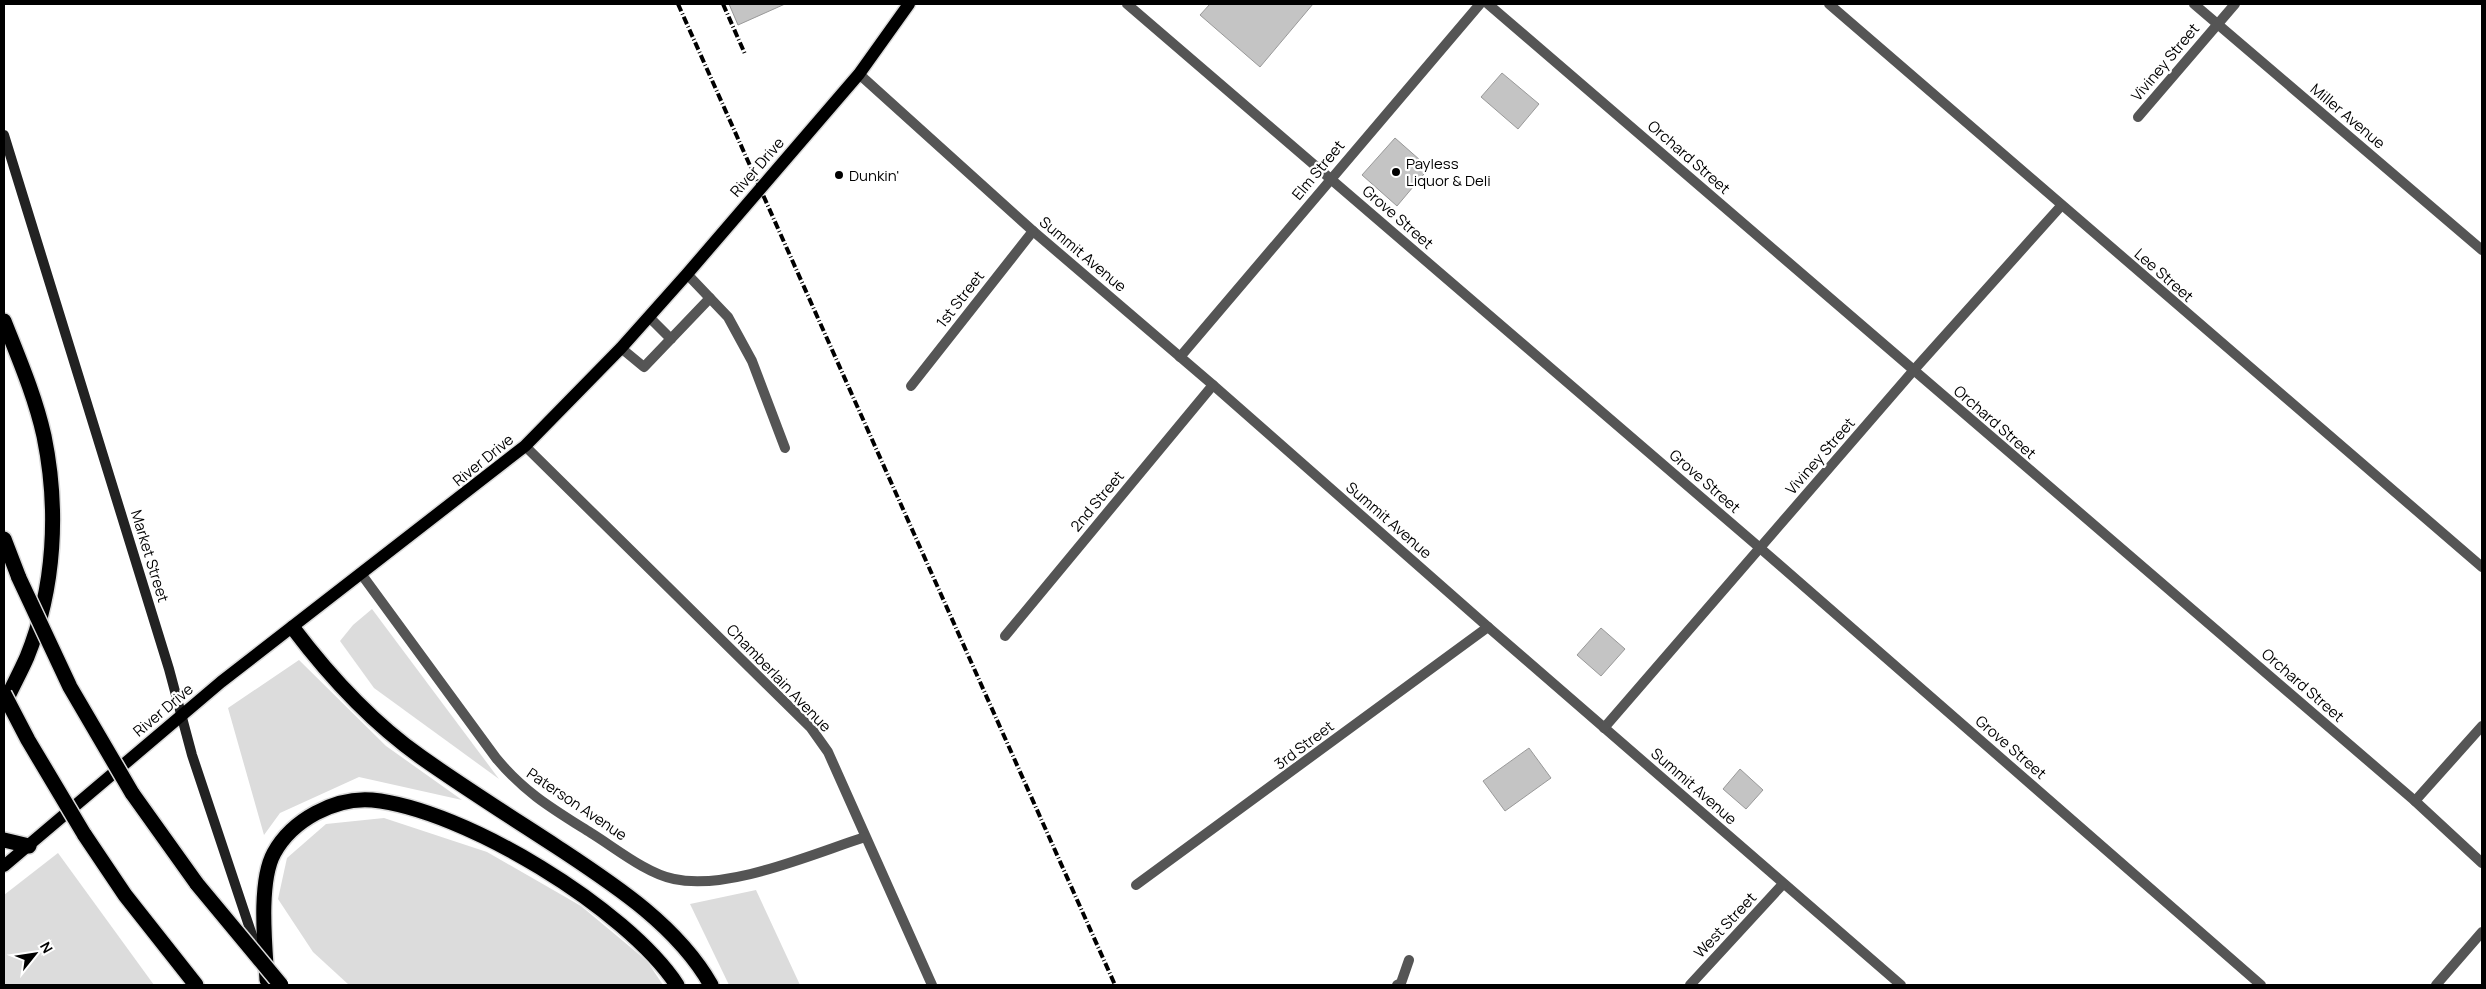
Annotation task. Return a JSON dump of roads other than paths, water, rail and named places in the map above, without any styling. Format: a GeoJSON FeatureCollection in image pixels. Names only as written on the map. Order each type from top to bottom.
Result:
{"type":"FeatureCollection","features":[{"type":"Feature","properties":{"kind":"highway"},"geometry":{"type":"LineString","coordinates":[[4,321],[28,380],[44,436],[52,490],[53,546],[45,596],[27,656],[4,705]]}},
{"type":"Feature","properties":{"kind":"highway"},"geometry":{"type":"LineString","coordinates":[[4,539],[19,578],[70,686],[132,793],[272,984]]}},
{"type":"Feature","properties":{"kind":"highway"},"geometry":{"type":"LineString","coordinates":[[293,628],[324,669],[371,718],[419,756],[627,894],[668,932],[711,985]]}},
{"type":"Feature","properties":{"kind":"highway"},"geometry":{"type":"LineString","coordinates":[[4,694],[28,740],[84,834],[125,895],[196,985]]}},
{"type":"Feature","properties":{"kind":"highway"},"geometry":{"type":"LineString","coordinates":[[272,984],[264,928],[266,887],[272,855],[290,832],[315,813],[350,801],[373,800],[412,809],[443,820],[534,864],[607,912],[641,941],[678,985]]}},
{"type":"Feature","properties":{"kind":"highway"},"geometry":{"type":"LineString","coordinates":[[4,840],[29,846]]}},
{"type":"Feature","properties":{"kind":"main road","name":"River Drive"},"geometry":{"type":"LineString","coordinates":[[4,866],[181,716],[525,446],[621,348],[687,274],[859,74],[909,4]]}},
{"type":"Feature","properties":{"kind":"main road","name":"Market Street"},"geometry":{"type":"LineString","coordinates":[[4,135],[166,660],[181,716],[272,984]]}},
{"type":"Feature","properties":{"kind":"street","name":"Grove Street"},"geometry":{"type":"LineString","coordinates":[[1127,4],[1760,548],[2261,985]]}},
{"type":"Feature","properties":{"kind":"street","name":"Elm Street"},"geometry":{"type":"LineString","coordinates":[[1180,357],[1330,178],[1480,4]]}},
{"type":"Feature","properties":{"kind":"street","name":"Orchard Street"},"geometry":{"type":"LineString","coordinates":[[1488,4],[2415,801],[2482,863]]}},
{"type":"Feature","properties":{"kind":"street","name":"Lee Street"},"geometry":{"type":"LineString","coordinates":[[1828,4],[2482,567]]}},
{"type":"Feature","properties":{"kind":"street","name":"Miller Avenue"},"geometry":{"type":"LineString","coordinates":[[2194,4],[2482,250]]}},
{"type":"Feature","properties":{"kind":"street","name":"Viviney Street"},"geometry":{"type":"LineString","coordinates":[[2138,117],[2235,4]]}},
{"type":"Feature","properties":{"kind":"street","name":"Summit Avenue"},"geometry":{"type":"LineString","coordinates":[[859,74],[1033,231],[1213,385],[1488,627],[1901,985]]}},
{"type":"Feature","properties":{"kind":"street","name":"Viviney Street"},"geometry":{"type":"LineString","coordinates":[[1604,728],[1913,371],[2061,206]]}},
{"type":"Feature","properties":{"kind":"street","name":"1st Street"},"geometry":{"type":"LineString","coordinates":[[912,386],[1033,231]]}},
{"type":"Feature","properties":{"kind":"street"},"geometry":{"type":"LineString","coordinates":[[687,274],[728,317],[752,361],[785,448]]}},
{"type":"Feature","properties":{"kind":"street"},"geometry":{"type":"LineString","coordinates":[[621,348],[644,367],[710,298]]}},
{"type":"Feature","properties":{"kind":"street"},"geometry":{"type":"LineString","coordinates":[[649,317],[671,339]]}},
{"type":"Feature","properties":{"kind":"street","name":"2nd Street"},"geometry":{"type":"LineString","coordinates":[[1005,636],[1213,385]]}},
{"type":"Feature","properties":{"kind":"street","name":"Chamberlain Avenue"},"geometry":{"type":"LineString","coordinates":[[525,446],[811,728],[828,752],[932,985]]}},
{"type":"Feature","properties":{"kind":"street","name":"Paterson Avenue"},"geometry":{"type":"LineString","coordinates":[[362,575],[496,758],[515,781],[544,803],[648,868],[672,879],[703,883],[733,879],[865,836]]}},
{"type":"Feature","properties":{"kind":"street","name":"3rd Street"},"geometry":{"type":"LineString","coordinates":[[1136,885],[1488,627]]}},
{"type":"Feature","properties":{"kind":"street"},"geometry":{"type":"LineString","coordinates":[[2415,801],[2482,726]]}},
{"type":"Feature","properties":{"kind":"street","name":"West Street"},"geometry":{"type":"LineString","coordinates":[[1690,985],[1783,884]]}},
{"type":"Feature","properties":{"kind":"street"},"geometry":{"type":"LineString","coordinates":[[2436,985],[2482,932]]}},
{"type":"Feature","properties":{"kind":"street"},"geometry":{"type":"LineString","coordinates":[[1397,985],[1401,983],[1409,960]]}},
{"type":"Feature","properties":{"kind":"railway"},"geometry":{"type":"LineString","coordinates":[[678,4],[1115,985]]}},
{"type":"Feature","properties":{"kind":"railway"},"geometry":{"type":"LineString","coordinates":[[723,4],[745,54]]}},
{"type":"Feature","properties":{"kind":"place","name":"Payless Liquor & Deli"},"geometry":{"type":"Point","coordinates":[1396,172]}},
{"type":"Feature","properties":{"kind":"place","name":"Dunkin'"},"geometry":{"type":"Point","coordinates":[839,175]}}]}
